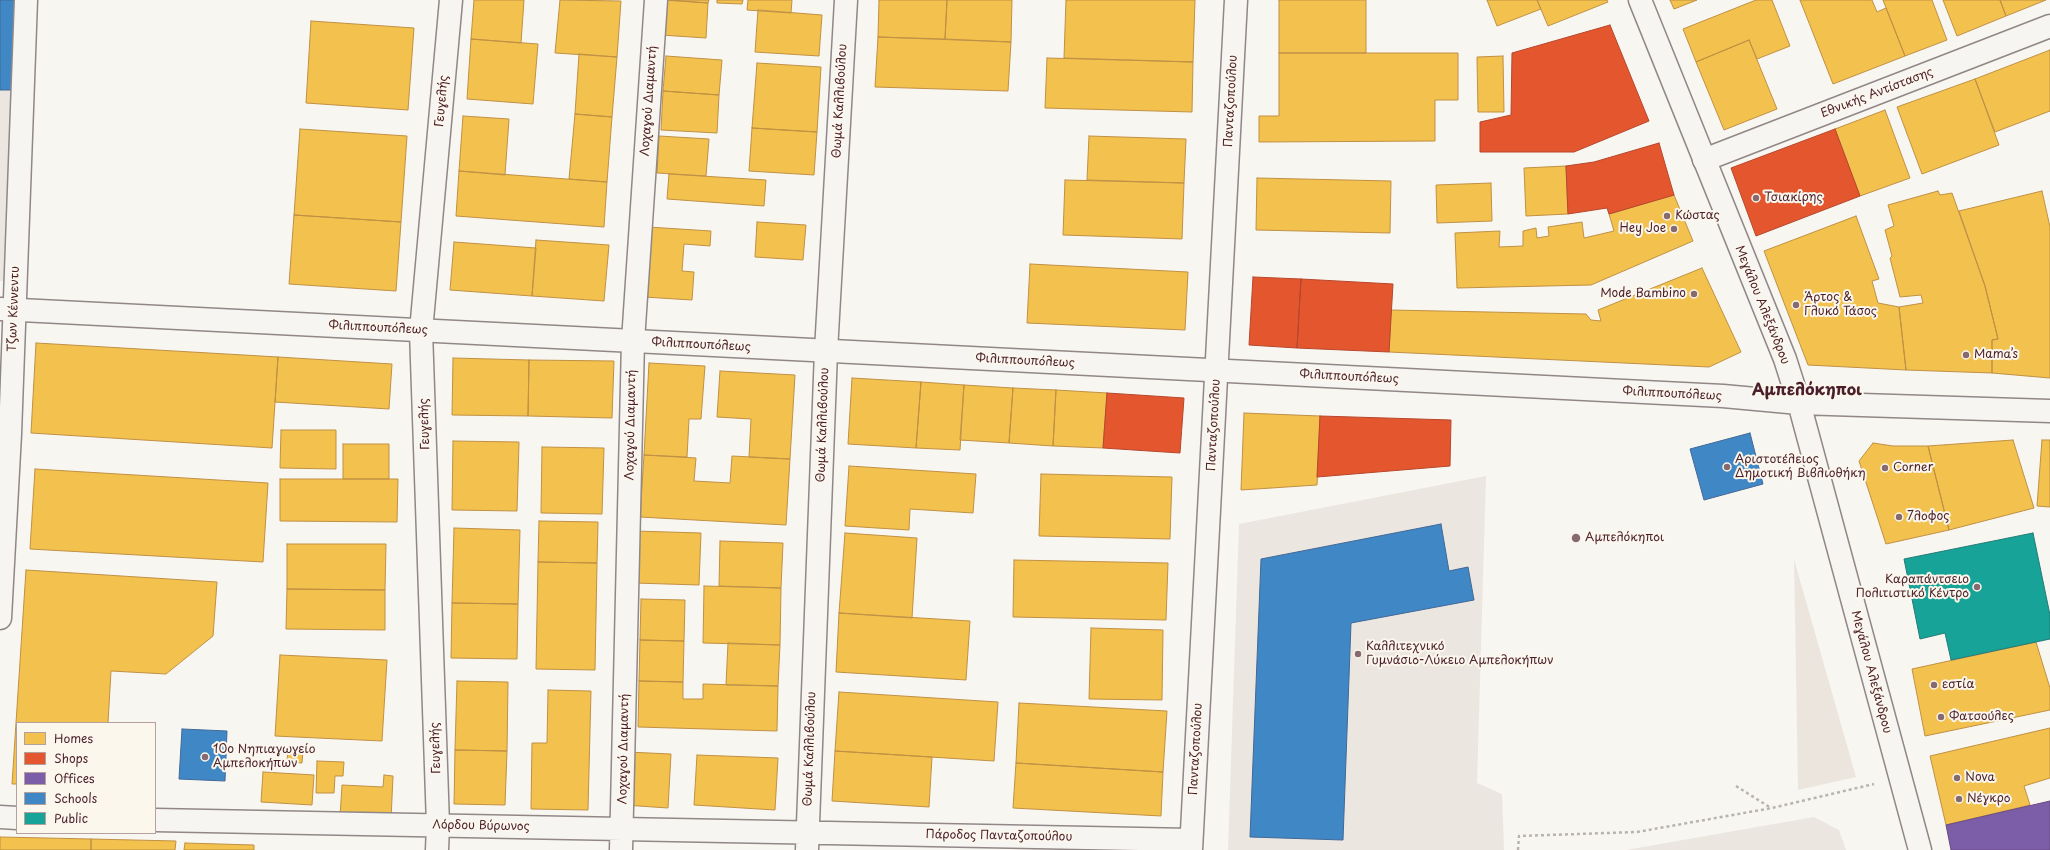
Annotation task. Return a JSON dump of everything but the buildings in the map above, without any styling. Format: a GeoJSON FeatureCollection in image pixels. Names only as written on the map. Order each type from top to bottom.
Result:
{"type":"FeatureCollection","features":[{"type":"Feature","properties":{"kind":"street","name":"Τζων Κέννεντυ"},"geometry":{"type":"LineString","coordinates":[[0,618],[10,434],[7,310],[26,0]]}},
{"type":"Feature","properties":{"kind":"street","name":"Γευγελής"},"geometry":{"type":"LineString","coordinates":[[437,850],[438,825],[421,330],[451,0]]}},
{"type":"Feature","properties":{"kind":"street","name":"Λοχαγού Διαμαντή"},"geometry":{"type":"LineString","coordinates":[[621,850],[633,341],[656,0]]}},
{"type":"Feature","properties":{"kind":"street","name":"Θωμά Καλλιβούλου"},"geometry":{"type":"LineString","coordinates":[[807,841],[826,351],[846,0]]}},
{"type":"Feature","properties":{"kind":"street","name":"Πανταζοπούλου"},"geometry":{"type":"LineString","coordinates":[[1191,845],[1236,0]]}},
{"type":"Feature","properties":{"kind":"street","name":"Μεγάλου Αλεξάνδρου"},"geometry":{"type":"LineString","coordinates":[[1640,0],[1785,359],[1799,403],[1899,778],[1920,850]]}},
{"type":"Feature","properties":{"kind":"street","name":"Εθνικής Αντίστασης"},"geometry":{"type":"LineString","coordinates":[[1704,160],[2050,26]]}},
{"type":"Feature","properties":{"kind":"street","name":"Φιλιππουπόλεως"},"geometry":{"type":"LineString","coordinates":[[7,310],[1723,396],[1799,403],[2050,411]]}},
{"type":"Feature","properties":{"kind":"street"},"geometry":{"type":"LineString","coordinates":[[0,817],[16,818]]}},
{"type":"Feature","properties":{"kind":"street","name":"Λόρδου Βύρωνος"},"geometry":{"type":"LineString","coordinates":[[156,820],[622,829],[807,841]]}},
{"type":"Feature","properties":{"kind":"street","name":"Πάροδος Πανταζοπούλου"},"geometry":{"type":"LineString","coordinates":[[807,841],[1191,845]]}},
{"type":"Feature","properties":{"kind":"path"},"geometry":{"type":"LineString","coordinates":[[1518,850],[1519,836],[1637,832],[1772,808],[1899,778]]}},
{"type":"Feature","properties":{"kind":"path"},"geometry":{"type":"LineString","coordinates":[[1736,786],[1772,808]]}},
{"type":"Feature","properties":{"kind":"shaded area"},"geometry":{"type":"Polygon","coordinates":[[[0,0],[17,0],[7,281],[0,281],[0,0]]]}},
{"type":"Feature","properties":{"kind":"shaded area","name":"Καλλιτεχνικό Γυμνάσιο-Λύκειο Αμπελοκήπων"},"geometry":{"type":"Polygon","coordinates":[[[1486,476],[1477,783],[1502,794],[1504,850],[1228,850],[1239,524],[1486,476]]]}},
{"type":"Feature","properties":{"kind":"shaded area"},"geometry":{"type":"Polygon","coordinates":[[[1794,559],[1856,777],[1798,790],[1794,559]]]}},
{"type":"Feature","properties":{"kind":"shaded area"},"geometry":{"type":"Polygon","coordinates":[[[1814,817],[1839,830],[1846,850],[1626,850],[1814,817]]]}},
{"type":"Feature","properties":{"kind":"place","name":"Τσιακίρης"},"geometry":{"type":"Point","coordinates":[1756,198]}},
{"type":"Feature","properties":{"kind":"place","name":"Κώστας"},"geometry":{"type":"Point","coordinates":[1667,216]}},
{"type":"Feature","properties":{"kind":"place","name":"Hey Joe"},"geometry":{"type":"Point","coordinates":[1674,229]}},
{"type":"Feature","properties":{"kind":"place","name":"Mode Bambino"},"geometry":{"type":"Point","coordinates":[1694,294]}},
{"type":"Feature","properties":{"kind":"place","name":"Άρτος & Γλυκό Τάσος"},"geometry":{"type":"Point","coordinates":[1796,305]}},
{"type":"Feature","properties":{"kind":"place","name":"Mama’s"},"geometry":{"type":"Point","coordinates":[1966,355]}},
{"type":"Feature","properties":{"kind":"place","name":"Αριστοτέλειος Δημοτική Βιβλιοθήκη"},"geometry":{"type":"Point","coordinates":[1727,467]}},
{"type":"Feature","properties":{"kind":"place","name":"Corner"},"geometry":{"type":"Point","coordinates":[1885,468]}},
{"type":"Feature","properties":{"kind":"place","name":"7λοφος"},"geometry":{"type":"Point","coordinates":[1899,517]}},
{"type":"Feature","properties":{"kind":"place","name":"Αμπελόκηποι"},"geometry":{"type":"Point","coordinates":[1576,538]}},
{"type":"Feature","properties":{"kind":"place","name":"Καραπάντσειο Πολιτιστικό Κέντρο"},"geometry":{"type":"Point","coordinates":[1977,587]}},
{"type":"Feature","properties":{"kind":"place","name":"Καλλιτεχνικό Γυμνάσιο-Λύκειο Αμπελοκήπων"},"geometry":{"type":"Point","coordinates":[1358,654]}},
{"type":"Feature","properties":{"kind":"place","name":"εστία"},"geometry":{"type":"Point","coordinates":[1934,685]}},
{"type":"Feature","properties":{"kind":"place","name":"Φατσούλες"},"geometry":{"type":"Point","coordinates":[1941,717]}},
{"type":"Feature","properties":{"kind":"place","name":"10ο Νηπιαγωγείο Αμπελοκήπων"},"geometry":{"type":"Point","coordinates":[205,757]}},
{"type":"Feature","properties":{"kind":"place","name":"Nova"},"geometry":{"type":"Point","coordinates":[1957,778]}},
{"type":"Feature","properties":{"kind":"place","name":"Νέγκρο"},"geometry":{"type":"Point","coordinates":[1959,799]}},
{"type":"Feature","properties":{"kind":"district","name":"Αμπελόκηποι"},"geometry":{"type":"Point","coordinates":[1807,391]}}]}
